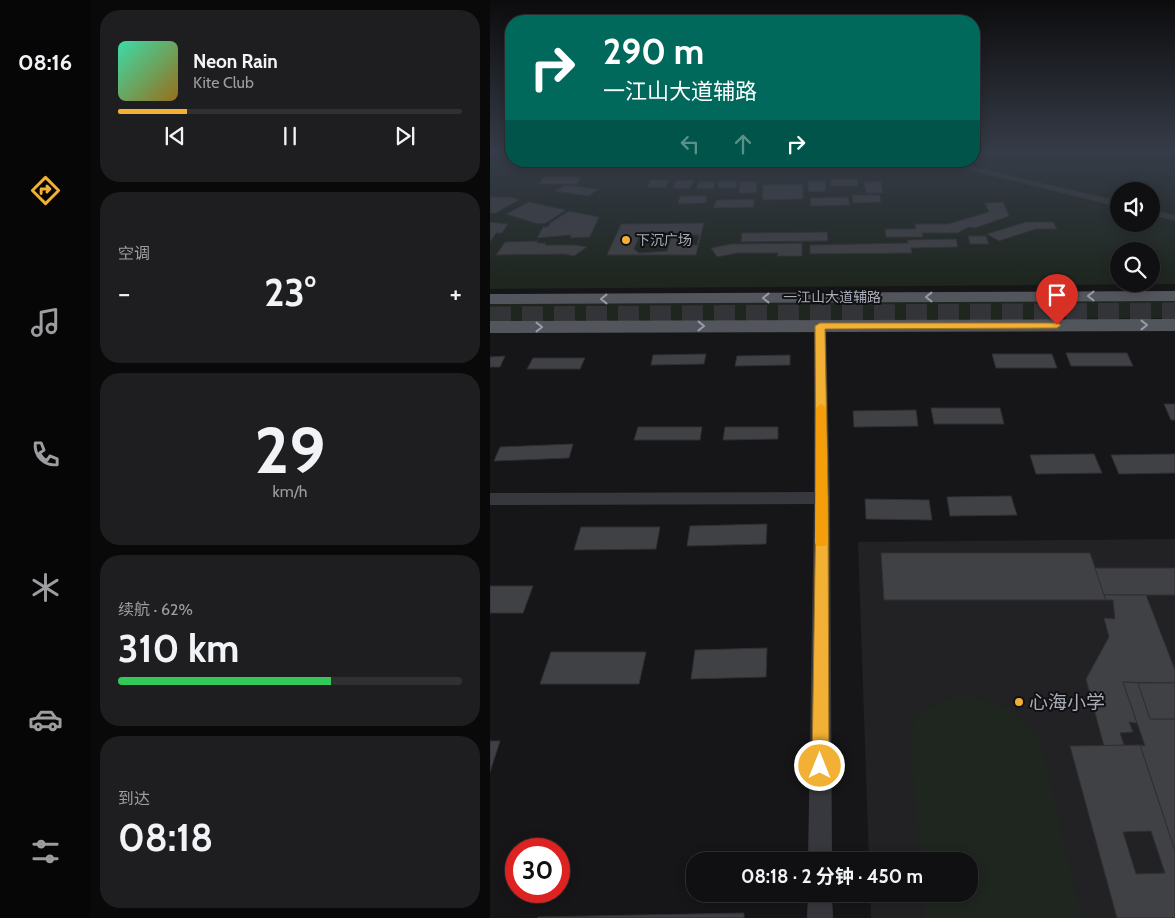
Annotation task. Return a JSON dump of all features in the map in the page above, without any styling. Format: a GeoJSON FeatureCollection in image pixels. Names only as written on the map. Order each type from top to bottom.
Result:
{"type":"FeatureCollection","features":[{"type":"Feature","properties":{"kind":"main road","name":"一江山大道辅路"},"geometry":{"type":"LineString","coordinates":[[490,299],[1175,296]]}},
{"type":"Feature","properties":{"kind":"main road","name":"一江山大道辅路"},"geometry":{"type":"LineString","coordinates":[[490,327],[1175,325]]}},
{"type":"Feature","properties":{"kind":"street"},"geometry":{"type":"LineString","coordinates":[[1084,196],[1110,202]]}},
{"type":"Feature","properties":{"kind":"street"},"geometry":{"type":"LineString","coordinates":[[1160,214],[1175,218]]}},
{"type":"Feature","properties":{"kind":"street"},"geometry":{"type":"LineString","coordinates":[[820,326],[822,498],[820,852]]}},
{"type":"Feature","properties":{"kind":"street"},"geometry":{"type":"LineString","coordinates":[[490,499],[822,498]]}},
{"type":"Feature","properties":{"kind":"street"},"geometry":{"type":"LineString","coordinates":[[820,902],[820,918]]}},
{"type":"Feature","properties":{"kind":"shaded area"},"geometry":{"type":"Polygon","coordinates":[[[490,196],[1110,196],[1110,232],[1160,232],[1160,196],[1175,196],[1175,284],[1160,284],[1160,242],[1110,242],[1110,284],[490,289],[490,196]]]}},
{"type":"Feature","properties":{"kind":"shaded area"},"geometry":{"type":"Polygon","coordinates":[[[1175,299],[1175,318],[490,322],[490,303],[1175,299]]]}},
{"type":"Feature","properties":{"kind":"shaded area","name":"心海小学"},"geometry":{"type":"Polygon","coordinates":[[[1175,539],[1175,918],[871,918],[870,902],[978,902],[978,852],[869,852],[858,542],[1175,539]]]}},
{"type":"Feature","properties":{"kind":"shaded area"},"geometry":{"type":"Polygon","coordinates":[[[961,696],[996,704],[1015,715],[1041,741],[1081,918],[924,918],[923,902],[978,902],[978,852],[919,852],[909,730],[925,712],[945,701],[961,696]]]}},
{"type":"Feature","properties":{"kind":"building"},"geometry":{"type":"Polygon","coordinates":[[[680,196],[707,196],[706,203],[678,204],[680,196]]]}},
{"type":"Feature","properties":{"kind":"building"},"geometry":{"type":"Polygon","coordinates":[[[762,196],[803,196],[803,199],[762,200],[762,196]]]}},
{"type":"Feature","properties":{"kind":"building"},"geometry":{"type":"Polygon","coordinates":[[[852,196],[880,196],[881,202],[853,203],[852,196]]]}},
{"type":"Feature","properties":{"kind":"building"},"geometry":{"type":"Polygon","coordinates":[[[490,197],[510,197],[519,200],[496,213],[490,213],[490,197]]]}},
{"type":"Feature","properties":{"kind":"building"},"geometry":{"type":"Polygon","coordinates":[[[848,197],[850,205],[811,206],[810,198],[848,197]]]}},
{"type":"Feature","properties":{"kind":"building"},"geometry":{"type":"Polygon","coordinates":[[[754,199],[754,207],[714,208],[716,200],[754,199]]]}},
{"type":"Feature","properties":{"kind":"building"},"geometry":{"type":"Polygon","coordinates":[[[529,202],[566,210],[546,223],[538,224],[506,214],[529,202]]]}},
{"type":"Feature","properties":{"kind":"building"},"geometry":{"type":"Polygon","coordinates":[[[1003,202],[1009,216],[975,228],[969,227],[957,233],[922,233],[923,237],[886,237],[885,229],[916,229],[915,224],[948,224],[989,212],[985,203],[1003,202]]]}},
{"type":"Feature","properties":{"kind":"building"},"geometry":{"type":"Polygon","coordinates":[[[569,211],[599,217],[590,237],[570,238],[571,235],[537,238],[543,227],[548,227],[550,223],[569,211]]]}},
{"type":"Feature","properties":{"kind":"building"},"geometry":{"type":"Polygon","coordinates":[[[490,222],[508,224],[502,233],[496,233],[490,242],[490,222]]]}},
{"type":"Feature","properties":{"kind":"building"},"geometry":{"type":"Polygon","coordinates":[[[1026,222],[1053,222],[1057,229],[1036,229],[999,241],[987,234],[1026,222]]]}},
{"type":"Feature","properties":{"kind":"building","name":"下沉广场"},"geometry":{"type":"Polygon","coordinates":[[[704,223],[696,255],[607,255],[621,224],[704,223]],[[641,232],[634,249],[639,253],[667,251],[673,232],[641,232]],[[679,235],[676,245],[697,245],[699,235],[679,235]]]}},
{"type":"Feature","properties":{"kind":"building"},"geometry":{"type":"Polygon","coordinates":[[[827,232],[828,241],[741,242],[742,233],[827,232]]]}},
{"type":"Feature","properties":{"kind":"building"},"geometry":{"type":"Polygon","coordinates":[[[968,236],[986,236],[989,244],[970,244],[968,236]]]}},
{"type":"Feature","properties":{"kind":"building"},"geometry":{"type":"Polygon","coordinates":[[[956,239],[958,247],[911,248],[912,253],[810,254],[810,245],[908,243],[907,240],[956,239]]]}},
{"type":"Feature","properties":{"kind":"building"},"geometry":{"type":"Polygon","coordinates":[[[538,241],[537,243],[546,243],[545,245],[587,247],[574,256],[564,254],[496,255],[505,242],[538,241]]]}},
{"type":"Feature","properties":{"kind":"building"},"geometry":{"type":"Polygon","coordinates":[[[802,243],[802,256],[777,256],[778,253],[738,253],[717,257],[711,248],[731,244],[802,243]]]}},
{"type":"Feature","properties":{"kind":"building"},"geometry":{"type":"Polygon","coordinates":[[[1066,353],[1127,353],[1133,366],[1071,366],[1066,353]]]}},
{"type":"Feature","properties":{"kind":"building"},"geometry":{"type":"Polygon","coordinates":[[[706,354],[704,364],[651,365],[653,355],[706,354]]]}},
{"type":"Feature","properties":{"kind":"building"},"geometry":{"type":"Polygon","coordinates":[[[992,354],[1052,354],[1057,368],[996,368],[992,354]]]}},
{"type":"Feature","properties":{"kind":"building"},"geometry":{"type":"Polygon","coordinates":[[[790,355],[790,365],[735,366],[737,356],[790,355]]]}},
{"type":"Feature","properties":{"kind":"building"},"geometry":{"type":"Polygon","coordinates":[[[505,356],[500,367],[490,367],[490,357],[505,356]]]}},
{"type":"Feature","properties":{"kind":"building"},"geometry":{"type":"Polygon","coordinates":[[[533,358],[585,358],[580,369],[527,369],[533,358]]]}},
{"type":"Feature","properties":{"kind":"building"},"geometry":{"type":"Polygon","coordinates":[[[1164,404],[1175,404],[1175,420],[1171,420],[1164,404]]]}},
{"type":"Feature","properties":{"kind":"building"},"geometry":{"type":"Polygon","coordinates":[[[931,408],[1000,408],[1004,424],[934,424],[931,408]]]}},
{"type":"Feature","properties":{"kind":"building"},"geometry":{"type":"Polygon","coordinates":[[[916,410],[918,426],[854,427],[853,411],[916,410]]]}},
{"type":"Feature","properties":{"kind":"building"},"geometry":{"type":"Polygon","coordinates":[[[638,427],[702,427],[700,440],[634,440],[638,427]]]}},
{"type":"Feature","properties":{"kind":"building"},"geometry":{"type":"Polygon","coordinates":[[[725,427],[778,427],[778,439],[723,440],[725,427]]]}},
{"type":"Feature","properties":{"kind":"building"},"geometry":{"type":"Polygon","coordinates":[[[573,444],[569,458],[494,461],[500,447],[573,444]]]}},
{"type":"Feature","properties":{"kind":"building"},"geometry":{"type":"Polygon","coordinates":[[[1094,454],[1102,473],[1036,474],[1030,455],[1094,454]]]}},
{"type":"Feature","properties":{"kind":"building"},"geometry":{"type":"Polygon","coordinates":[[[1175,454],[1175,473],[1119,474],[1111,455],[1175,454]]]}},
{"type":"Feature","properties":{"kind":"building"},"geometry":{"type":"Polygon","coordinates":[[[1011,496],[1017,515],[950,516],[947,497],[1011,496]]]}},
{"type":"Feature","properties":{"kind":"building"},"geometry":{"type":"Polygon","coordinates":[[[865,499],[929,500],[932,520],[866,519],[865,499]]]}},
{"type":"Feature","properties":{"kind":"building"},"geometry":{"type":"Polygon","coordinates":[[[767,524],[766,544],[687,546],[690,526],[767,524]]]}},
{"type":"Feature","properties":{"kind":"building"},"geometry":{"type":"Polygon","coordinates":[[[581,527],[660,527],[656,549],[574,550],[581,527]]]}},
{"type":"Feature","properties":{"kind":"building"},"geometry":{"type":"Polygon","coordinates":[[[881,553],[1090,553],[1106,600],[884,600],[881,553]]]}},
{"type":"Feature","properties":{"kind":"building"},"geometry":{"type":"Polygon","coordinates":[[[1095,568],[1175,568],[1175,595],[1104,595],[1095,568]]]}},
{"type":"Feature","properties":{"kind":"building"},"geometry":{"type":"Polygon","coordinates":[[[490,586],[533,586],[523,613],[490,613],[490,586]]]}},
{"type":"Feature","properties":{"kind":"building"},"geometry":{"type":"Polygon","coordinates":[[[1104,595],[1146,595],[1175,670],[1175,683],[1123,682],[1137,723],[1129,722],[1133,732],[1120,733],[1124,745],[1104,746],[1086,679],[1109,637],[1104,618],[1115,619],[1113,600],[1106,600],[1104,595]]]}},
{"type":"Feature","properties":{"kind":"building"},"geometry":{"type":"Polygon","coordinates":[[[767,648],[766,677],[691,679],[695,650],[767,648]]]}},
{"type":"Feature","properties":{"kind":"building"},"geometry":{"type":"Polygon","coordinates":[[[551,652],[646,652],[639,684],[540,684],[551,652]]]}},
{"type":"Feature","properties":{"kind":"building"},"geometry":{"type":"Polygon","coordinates":[[[1123,682],[1138,683],[1150,719],[1175,719],[1175,851],[1140,745],[1145,746],[1123,682]]]}},
{"type":"Feature","properties":{"kind":"building"},"geometry":{"type":"Polygon","coordinates":[[[1138,683],[1175,683],[1175,719],[1150,719],[1138,683]]]}},
{"type":"Feature","properties":{"kind":"building"},"geometry":{"type":"Polygon","coordinates":[[[490,741],[500,741],[490,772],[490,741]]]}},
{"type":"Feature","properties":{"kind":"building"},"geometry":{"type":"Polygon","coordinates":[[[1140,745],[1175,851],[1175,918],[1117,918],[1070,746],[1140,745]],[[1151,831],[1123,832],[1136,874],[1165,873],[1151,831]]]}},
{"type":"Feature","properties":{"kind":"building"},"geometry":{"type":"Polygon","coordinates":[[[744,913],[744,918],[537,918],[538,917],[744,913]]]}},
{"type":"Feature","properties":{"kind":"tunnel"},"geometry":{"type":"LineString","coordinates":[[490,317],[1175,313]]}},
{"type":"Feature","properties":{"kind":"slow traffic"},"geometry":{"type":"LineString","coordinates":[[821,408],[822,543]]}},
{"type":"Feature","properties":{"kind":"place","name":"下沉广场"},"geometry":{"type":"Point","coordinates":[626,240]}},
{"type":"Feature","properties":{"kind":"place","name":"心海小学"},"geometry":{"type":"Point","coordinates":[1019,702]}},
{"type":"Feature","properties":{"kind":"route"},"geometry":{"type":"LineString","coordinates":[[820,766],[822,498],[820,326],[1057,325]]}}]}
